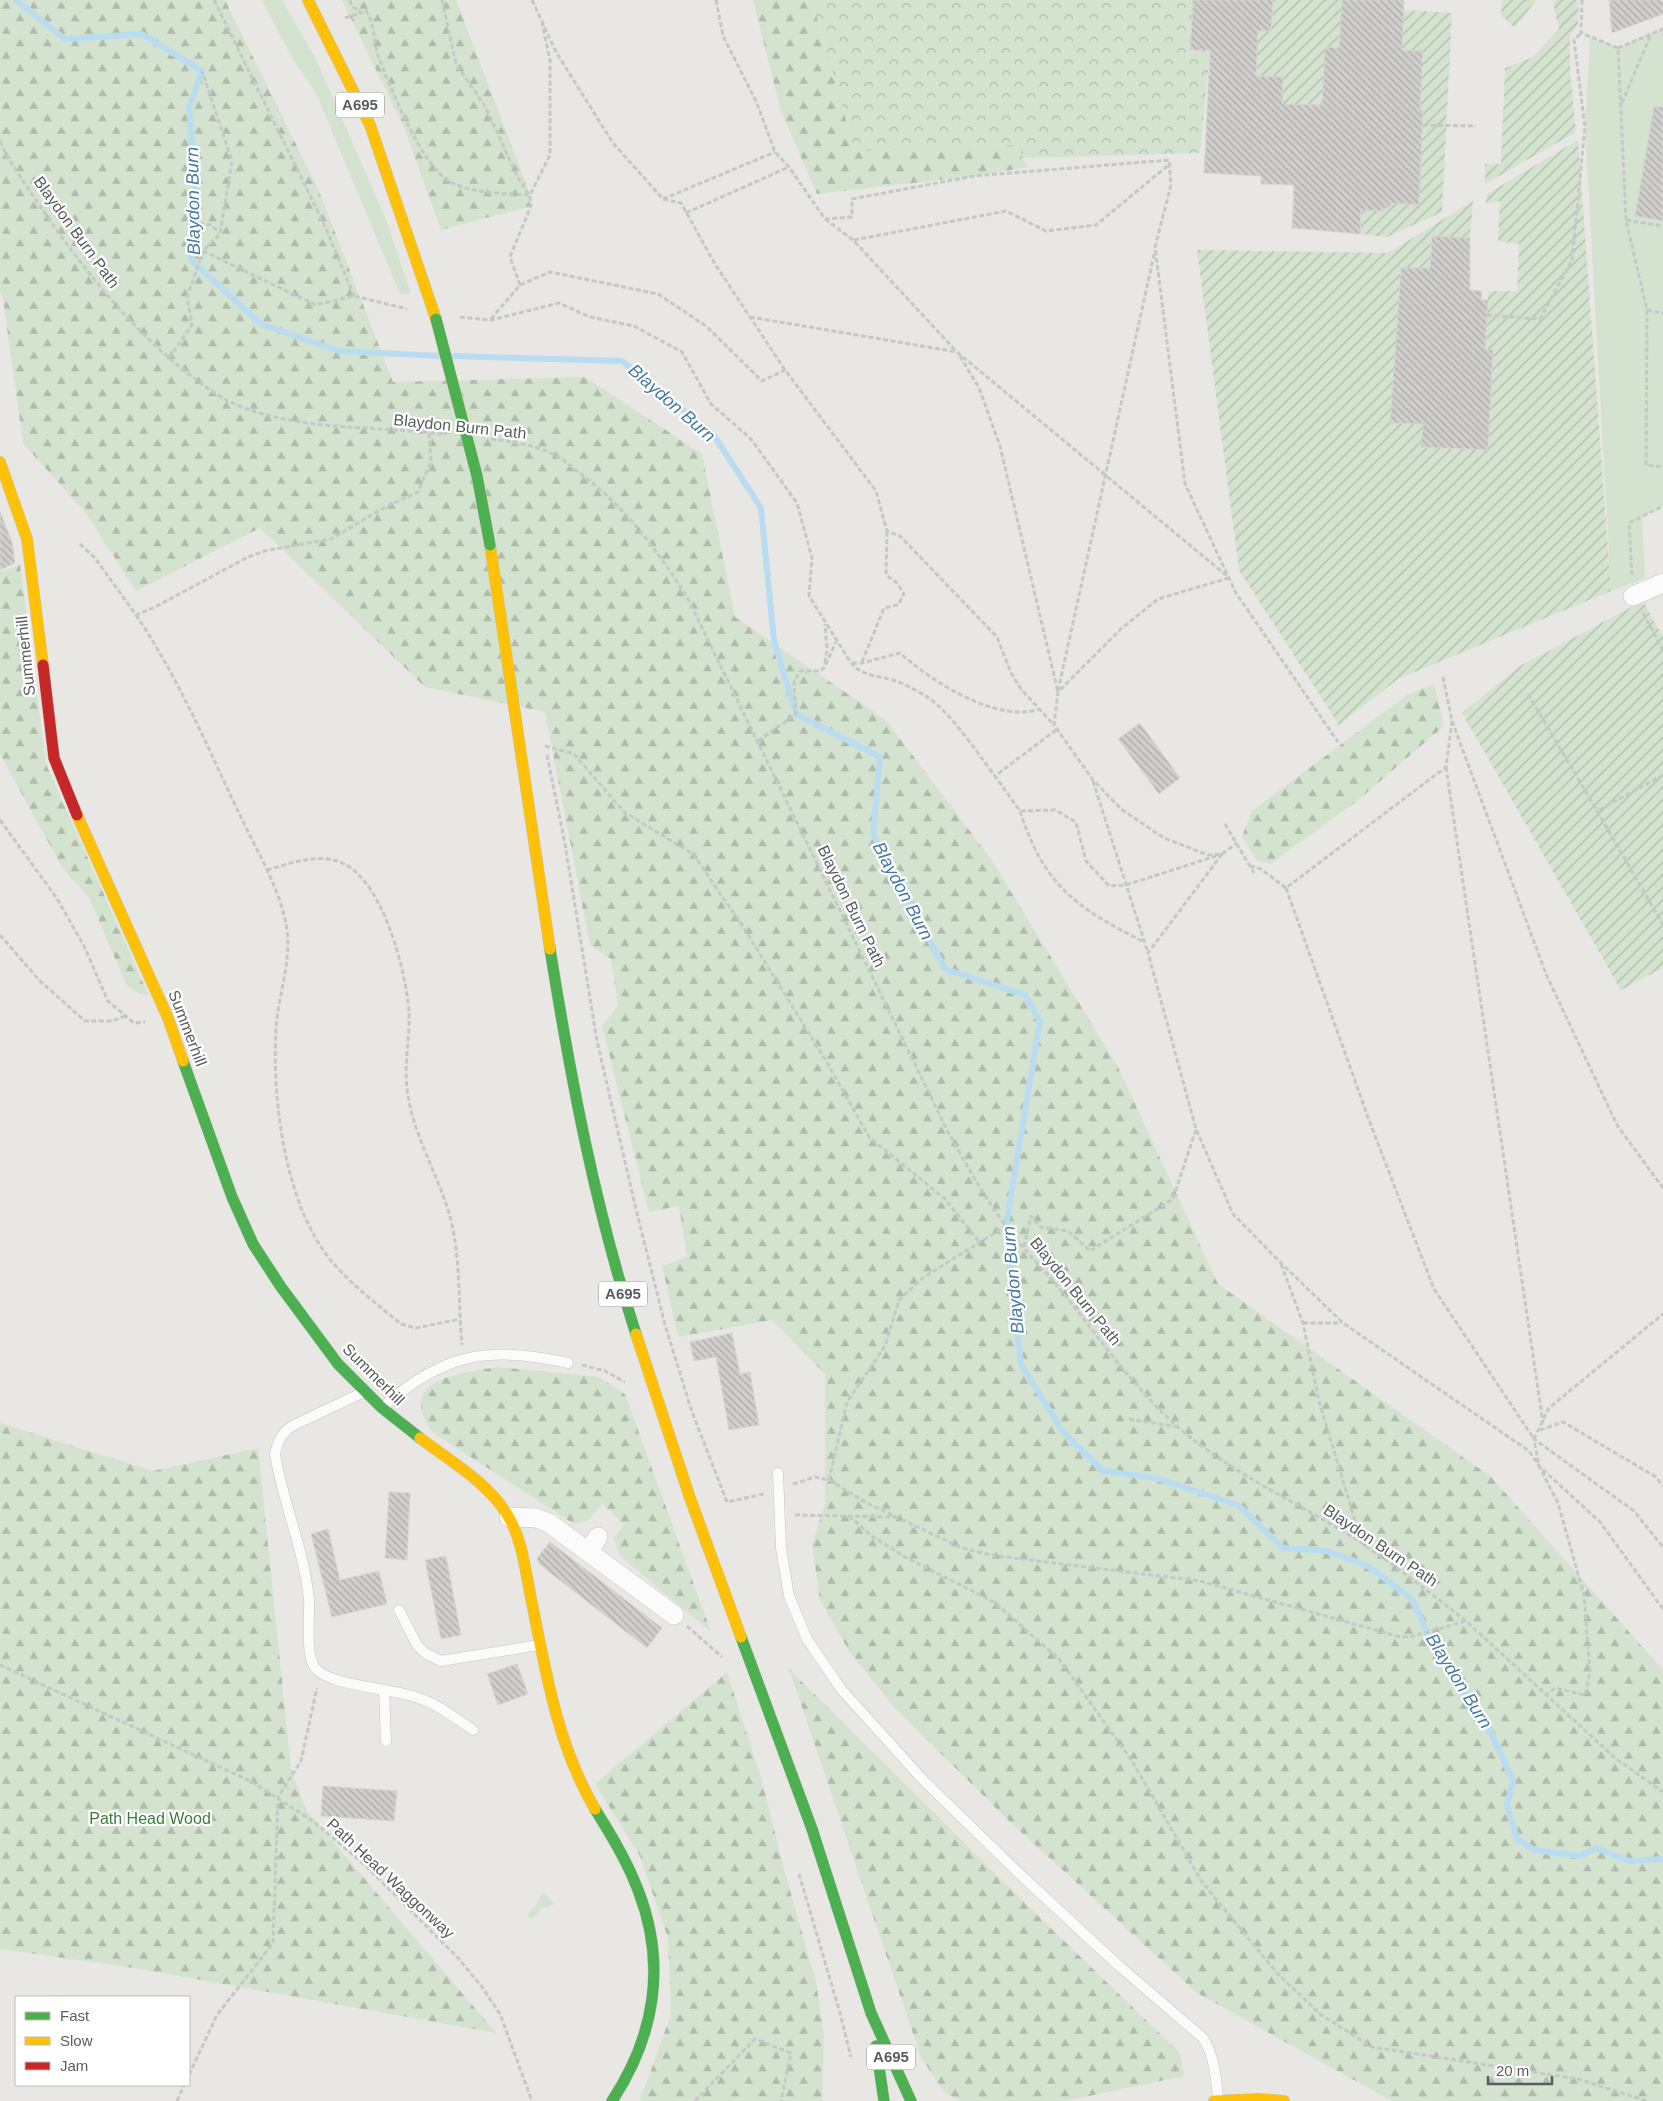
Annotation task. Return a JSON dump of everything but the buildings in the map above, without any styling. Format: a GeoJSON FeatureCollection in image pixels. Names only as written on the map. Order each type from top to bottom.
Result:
{"type":"FeatureCollection","features":[{"type":"Feature","properties":{"kind":"main road","name":"A695"},"geometry":{"type":"LineString","coordinates":[[308,0],[370,125],[402,214],[435,315],[477,476],[490,545],[534,855],[568,1059],[592,1179],[618,1278],[690,1498],[812,1828],[871,2013],[910,2101]]}},
{"type":"Feature","properties":{"kind":"main road","name":"Summerhill"},"geometry":{"type":"LineString","coordinates":[[0,462],[27,539],[54,758],[62,782],[168,1018],[232,1197],[253,1244],[310,1329],[364,1392],[481,1484],[498,1501],[509,1517]]}},
{"type":"Feature","properties":{"kind":"main road"},"geometry":{"type":"LineString","coordinates":[[509,1517],[522,1560],[564,1745],[581,1786],[627,1863],[639,1890],[652,1945],[654,2001],[649,2025],[640,2054],[628,2081],[612,2101]]}},
{"type":"Feature","properties":{"kind":"main road","name":"A695"},"geometry":{"type":"LineString","coordinates":[[871,2013],[884,2101]]}},
{"type":"Feature","properties":{"kind":"main road"},"geometry":{"type":"LineString","coordinates":[[1216,2101],[1259,2099],[1284,2101]]}},
{"type":"Feature","properties":{"kind":"street"},"geometry":{"type":"LineString","coordinates":[[1635,600],[1663,583]]}},
{"type":"Feature","properties":{"kind":"street"},"geometry":{"type":"LineString","coordinates":[[509,1517],[536,1518],[593,1544],[674,1615]]}},
{"type":"Feature","properties":{"kind":"lane"},"geometry":{"type":"LineString","coordinates":[[382,1408],[412,1382],[464,1358],[483,1355],[530,1355],[568,1363]]}},
{"type":"Feature","properties":{"kind":"lane"},"geometry":{"type":"LineString","coordinates":[[364,1392],[292,1426],[283,1433],[277,1442],[275,1454],[297,1535],[308,1589],[311,1655],[314,1666],[321,1674],[327,1677],[412,1695],[438,1705],[473,1730]]}},
{"type":"Feature","properties":{"kind":"lane"},"geometry":{"type":"LineString","coordinates":[[778,1473],[783,1574],[788,1596],[808,1639],[836,1682],[876,1729],[938,1794],[1111,1958],[1203,2038],[1211,2051],[1215,2070],[1216,2101]]}},
{"type":"Feature","properties":{"kind":"lane"},"geometry":{"type":"LineString","coordinates":[[399,1610],[417,1645],[425,1653],[441,1661],[540,1645]]}},
{"type":"Feature","properties":{"kind":"lane"},"geometry":{"type":"LineString","coordinates":[[384,1690],[386,1742]]}},
{"type":"Feature","properties":{"kind":"path"},"geometry":{"type":"LineString","coordinates":[[214,0],[324,224],[354,296]]}},
{"type":"Feature","properties":{"kind":"path"},"geometry":{"type":"LineString","coordinates":[[350,0],[351,5],[361,13]]}},
{"type":"Feature","properties":{"kind":"path"},"geometry":{"type":"LineString","coordinates":[[442,0],[456,64],[485,106],[517,176],[530,194],[531,206],[510,257],[520,285]]}},
{"type":"Feature","properties":{"kind":"path"},"geometry":{"type":"LineString","coordinates":[[532,0],[556,52],[608,135],[662,199],[681,203],[715,264],[785,370],[876,491],[887,531],[886,575],[897,583],[904,594],[898,605],[884,608],[862,662]]}},
{"type":"Feature","properties":{"kind":"path"},"geometry":{"type":"LineString","coordinates":[[716,0],[723,36],[756,101],[775,152],[789,167],[825,219],[853,240],[957,352],[1229,578]]}},
{"type":"Feature","properties":{"kind":"path"},"geometry":{"type":"LineString","coordinates":[[1487,315],[1540,319],[1572,260],[1585,127],[1574,40],[1582,33],[1582,0]]}},
{"type":"Feature","properties":{"kind":"path"},"geometry":{"type":"LineString","coordinates":[[346,18],[366,11],[372,20],[372,35],[379,57],[411,130],[432,163],[448,181],[483,192],[530,194]]}},
{"type":"Feature","properties":{"kind":"path"},"geometry":{"type":"LineString","coordinates":[[530,194],[550,154],[550,60],[540,14]]}},
{"type":"Feature","properties":{"kind":"path"},"geometry":{"type":"LineString","coordinates":[[1582,33],[1618,48],[1663,29]]}},
{"type":"Feature","properties":{"kind":"path"},"geometry":{"type":"LineString","coordinates":[[1621,106],[1651,34]]}},
{"type":"Feature","properties":{"kind":"path"},"geometry":{"type":"LineString","coordinates":[[1618,48],[1626,220],[1647,310],[1646,464],[1663,467]]}},
{"type":"Feature","properties":{"kind":"path"},"geometry":{"type":"LineString","coordinates":[[169,358],[192,325],[187,297],[202,251],[220,234],[232,161],[202,71]]}},
{"type":"Feature","properties":{"kind":"path"},"geometry":{"type":"LineString","coordinates":[[1423,125],[1476,126]]}},
{"type":"Feature","properties":{"kind":"path","name":"Blaydon Burn Path"},"geometry":{"type":"LineString","coordinates":[[0,141],[8,158],[75,257],[118,308],[169,358],[212,392],[243,408],[320,426],[448,434]]}},
{"type":"Feature","properties":{"kind":"path"},"geometry":{"type":"LineString","coordinates":[[662,199],[775,152]]}},
{"type":"Feature","properties":{"kind":"path"},"geometry":{"type":"LineString","coordinates":[[825,219],[852,217],[852,199],[974,176],[1170,160],[1171,163]]}},
{"type":"Feature","properties":{"kind":"path"},"geometry":{"type":"LineString","coordinates":[[853,240],[1006,211],[1046,232],[1096,225],[1171,163]]}},
{"type":"Feature","properties":{"kind":"path"},"geometry":{"type":"LineString","coordinates":[[1054,725],[1058,692],[1155,247],[1171,185],[1171,163]]}},
{"type":"Feature","properties":{"kind":"path"},"geometry":{"type":"LineString","coordinates":[[686,213],[789,167]]}},
{"type":"Feature","properties":{"kind":"path"},"geometry":{"type":"LineString","coordinates":[[1626,220],[1663,226]]}},
{"type":"Feature","properties":{"kind":"path"},"geometry":{"type":"LineString","coordinates":[[199,223],[211,225],[220,234]]}},
{"type":"Feature","properties":{"kind":"path"},"geometry":{"type":"LineString","coordinates":[[1155,247],[1185,484],[1236,593],[1338,742]]}},
{"type":"Feature","properties":{"kind":"path"},"geometry":{"type":"LineString","coordinates":[[202,251],[316,306],[354,296],[435,315],[491,320],[560,303],[590,317],[634,326],[682,352],[711,404],[750,439],[796,503],[812,558],[808,596],[851,663],[857,670],[876,678],[895,681],[925,695],[938,705],[995,776],[1020,811],[1030,842],[1045,869],[1068,895],[1092,913],[1144,942]]}},
{"type":"Feature","properties":{"kind":"path"},"geometry":{"type":"LineString","coordinates":[[491,320],[520,285],[550,272],[658,294],[706,326],[762,381],[785,370]]}},
{"type":"Feature","properties":{"kind":"path"},"geometry":{"type":"LineString","coordinates":[[1647,310],[1663,313]]}},
{"type":"Feature","properties":{"kind":"path"},"geometry":{"type":"LineString","coordinates":[[750,317],[957,352],[979,388],[1000,446],[1058,692]]}},
{"type":"Feature","properties":{"kind":"path"},"geometry":{"type":"LineString","coordinates":[[136,615],[155,607],[248,557],[331,539],[387,506],[418,492],[431,461],[429,432]]}},
{"type":"Feature","properties":{"kind":"path","name":"Blaydon Burn Path"},"geometry":{"type":"LineString","coordinates":[[485,439],[523,443],[557,456],[593,483],[631,520],[664,561],[687,597],[948,1132],[980,1187],[1006,1226],[1126,1371],[1178,1427],[1235,1469],[1363,1544],[1466,1621],[1545,1696],[1615,1758],[1663,1792]]}},
{"type":"Feature","properties":{"kind":"path"},"geometry":{"type":"LineString","coordinates":[[1663,506],[1629,522],[1635,600],[1663,650]]}},
{"type":"Feature","properties":{"kind":"path"},"geometry":{"type":"LineString","coordinates":[[887,531],[900,536],[997,637],[1010,673],[1021,689],[1054,725],[1093,780],[1121,809],[1164,838],[1208,855],[1222,854]]}},
{"type":"Feature","properties":{"kind":"path"},"geometry":{"type":"LineString","coordinates":[[80,544],[95,558],[156,645],[195,717],[267,870],[286,922],[288,936],[278,1002],[275,1059],[279,1105],[290,1170],[308,1223],[333,1262],[401,1324],[416,1328],[460,1319]]}},
{"type":"Feature","properties":{"kind":"path"},"geometry":{"type":"LineString","coordinates":[[1058,692],[1122,628],[1158,599],[1229,578]]}},
{"type":"Feature","properties":{"kind":"path"},"geometry":{"type":"LineString","coordinates":[[824,668],[827,648],[825,621]]}},
{"type":"Feature","properties":{"kind":"path"},"geometry":{"type":"LineString","coordinates":[[758,741],[796,714],[794,682],[800,671],[820,671],[824,668],[836,642]]}},
{"type":"Feature","properties":{"kind":"path"},"geometry":{"type":"LineString","coordinates":[[851,663],[900,653],[922,673],[957,693],[1007,712],[1027,714],[1040,709]]}},
{"type":"Feature","properties":{"kind":"path"},"geometry":{"type":"LineString","coordinates":[[1443,677],[1452,721],[1546,974],[1617,1125],[1663,1188]]}},
{"type":"Feature","properties":{"kind":"path"},"geometry":{"type":"LineString","coordinates":[[1528,694],[1663,925]]}},
{"type":"Feature","properties":{"kind":"path"},"geometry":{"type":"LineString","coordinates":[[1452,721],[1446,767],[1543,1424]]}},
{"type":"Feature","properties":{"kind":"path"},"geometry":{"type":"LineString","coordinates":[[995,776],[1056,730]]}},
{"type":"Feature","properties":{"kind":"path"},"geometry":{"type":"LineString","coordinates":[[543,736],[565,844],[597,1041],[651,1270],[692,1412],[726,1502],[780,1490],[806,1478],[815,1477],[829,1480],[867,1503],[962,1548],[981,1553],[1200,1581],[1387,1635],[1414,1636],[1466,1621]]}},
{"type":"Feature","properties":{"kind":"path"},"geometry":{"type":"LineString","coordinates":[[545,746],[574,754],[624,812],[693,854],[742,924],[828,1064],[869,1137],[944,1199],[980,1243]]}},
{"type":"Feature","properties":{"kind":"path"},"geometry":{"type":"LineString","coordinates":[[1286,888],[1446,767]]}},
{"type":"Feature","properties":{"kind":"path"},"geometry":{"type":"LineString","coordinates":[[1597,811],[1663,775]]}},
{"type":"Feature","properties":{"kind":"path"},"geometry":{"type":"LineString","coordinates":[[1093,780],[1148,953],[1196,1129],[1234,1214],[1343,1323],[1529,1451],[1558,1503],[1584,1595],[1590,1672],[1585,1696],[1556,1688],[1545,1696]]}},
{"type":"Feature","properties":{"kind":"path"},"geometry":{"type":"LineString","coordinates":[[1020,811],[1055,810],[1076,822],[1086,861],[1109,886],[1126,886],[1222,854]]}},
{"type":"Feature","properties":{"kind":"path"},"geometry":{"type":"LineString","coordinates":[[0,820],[56,897],[84,946],[108,1001],[134,1023],[168,1018]]}},
{"type":"Feature","properties":{"kind":"path"},"geometry":{"type":"LineString","coordinates":[[1225,824],[1254,873]]}},
{"type":"Feature","properties":{"kind":"path"},"geometry":{"type":"LineString","coordinates":[[1148,953],[1222,854],[1237,843]]}},
{"type":"Feature","properties":{"kind":"path"},"geometry":{"type":"LineString","coordinates":[[267,870],[312,859],[337,861],[358,874],[370,888],[384,916],[406,986],[409,1012],[406,1075],[408,1095],[418,1133],[449,1213],[455,1244],[464,1358]]}},
{"type":"Feature","properties":{"kind":"path"},"geometry":{"type":"LineString","coordinates":[[1250,866],[1261,869],[1286,888],[1368,1120],[1434,1289],[1534,1439],[1634,1511],[1663,1547]]}},
{"type":"Feature","properties":{"kind":"path"},"geometry":{"type":"LineString","coordinates":[[0,935],[40,981],[85,1021],[112,1021],[125,1016]]}},
{"type":"Feature","properties":{"kind":"path"},"geometry":{"type":"LineString","coordinates":[[1024,1247],[1031,1216],[1040,1228],[1068,1231],[1090,1250],[1173,1199],[1196,1129]]}},
{"type":"Feature","properties":{"kind":"path"},"geometry":{"type":"LineString","coordinates":[[829,1480],[847,1402],[885,1346],[899,1300],[924,1277],[1006,1226]]}},
{"type":"Feature","properties":{"kind":"path"},"geometry":{"type":"LineString","coordinates":[[1281,1263],[1302,1322],[1319,1401],[1363,1544]]}},
{"type":"Feature","properties":{"kind":"path"},"geometry":{"type":"LineString","coordinates":[[1663,1314],[1549,1408],[1543,1424],[1534,1439],[1539,1466],[1600,1522],[1663,1610]]}},
{"type":"Feature","properties":{"kind":"path"},"geometry":{"type":"LineString","coordinates":[[1302,1322],[1343,1323]]}},
{"type":"Feature","properties":{"kind":"path"},"geometry":{"type":"LineString","coordinates":[[568,1363],[605,1371],[625,1382]]}},
{"type":"Feature","properties":{"kind":"path"},"geometry":{"type":"LineString","coordinates":[[1129,1419],[1178,1427]]}},
{"type":"Feature","properties":{"kind":"path"},"geometry":{"type":"LineString","coordinates":[[1540,1430],[1562,1422],[1656,1477],[1663,1486]]}},
{"type":"Feature","properties":{"kind":"path"},"geometry":{"type":"LineString","coordinates":[[780,1516],[898,1517]]}},
{"type":"Feature","properties":{"kind":"path"},"geometry":{"type":"LineString","coordinates":[[849,1516],[872,1536],[906,1557],[994,1602],[1059,1659],[1132,1762],[1202,1882],[1277,1973],[1320,2014],[1372,2047],[1578,2079],[1647,2101]]}},
{"type":"Feature","properties":{"kind":"path"},"geometry":{"type":"LineString","coordinates":[[674,1615],[723,1658]]}},
{"type":"Feature","properties":{"kind":"path","name":"Path Head Waggonway"},"geometry":{"type":"LineString","coordinates":[[0,1664],[252,1782],[314,1822],[366,1866],[459,1959],[500,2014],[532,2101]]}},
{"type":"Feature","properties":{"kind":"path"},"geometry":{"type":"LineString","coordinates":[[190,2073],[217,2015],[273,1944],[278,1797],[301,1761],[321,1674]]}},
{"type":"Feature","properties":{"kind":"path"},"geometry":{"type":"LineString","coordinates":[[798,1868],[840,2013],[853,2066]]}},
{"type":"Feature","properties":{"kind":"path"},"geometry":{"type":"LineString","coordinates":[[695,2101],[755,2038],[791,2053],[781,2101]]}},
{"type":"Feature","properties":{"kind":"path"},"geometry":{"type":"LineString","coordinates":[[177,2101],[184,2086]]}},
{"type":"Feature","properties":{"kind":"green space"},"geometry":{"type":"Polygon","coordinates":[[[0,0],[225,0],[319,191],[393,382],[585,377],[702,454],[735,617],[886,720],[991,859],[1118,1067],[1218,1284],[1491,1477],[1663,1670],[1663,2101],[1392,2101],[1197,1993],[1009,1821],[894,1707],[849,1651],[820,1600],[812,1545],[825,1504],[825,1374],[772,1320],[678,1337],[662,1266],[687,1257],[679,1206],[649,1212],[602,1026],[618,1006],[611,959],[590,945],[545,712],[425,687],[260,528],[136,591],[85,512],[23,443],[3,299],[0,291],[0,0]]]}},
{"type":"Feature","properties":{"kind":"green space"},"geometry":{"type":"Polygon","coordinates":[[[262,0],[282,0],[316,59],[385,217],[411,294],[400,294],[315,91],[293,60],[262,0]]]}},
{"type":"Feature","properties":{"kind":"green space"},"geometry":{"type":"Polygon","coordinates":[[[342,0],[456,0],[527,186],[531,206],[441,230],[404,127],[342,0]]]}},
{"type":"Feature","properties":{"kind":"green space"},"geometry":{"type":"Polygon","coordinates":[[[753,0],[812,0],[855,151],[1021,145],[1022,158],[1029,167],[974,176],[817,194],[781,111],[753,0]]]}},
{"type":"Feature","properties":{"kind":"green space"},"geometry":{"type":"Polygon","coordinates":[[[812,0],[1193,0],[1191,50],[1210,51],[1200,153],[1022,158],[1020,145],[855,151],[812,0]]]}},
{"type":"Feature","properties":{"kind":"green space"},"geometry":{"type":"Polygon","coordinates":[[[1273,0],[1342,0],[1339,48],[1325,47],[1322,105],[1282,104],[1283,77],[1248,75],[1257,53],[1258,31],[1271,31],[1273,0]]]}},
{"type":"Feature","properties":{"kind":"green space"},"geometry":{"type":"Polygon","coordinates":[[[1502,0],[1536,0],[1515,28],[1501,15],[1502,0]]]}},
{"type":"Feature","properties":{"kind":"green space"},"geometry":{"type":"Polygon","coordinates":[[[1555,0],[1579,0],[1578,25],[1570,36],[1570,70],[1576,132],[1485,184],[1485,164],[1501,164],[1505,68],[1533,57],[1559,29],[1553,3],[1555,0]]]}},
{"type":"Feature","properties":{"kind":"green space"},"geometry":{"type":"Polygon","coordinates":[[[1404,10],[1452,13],[1442,212],[1387,237],[1360,234],[1361,210],[1384,211],[1384,208],[1390,208],[1391,203],[1419,204],[1423,111],[1420,110],[1402,50],[1404,10]]]}},
{"type":"Feature","properties":{"kind":"green space"},"geometry":{"type":"Polygon","coordinates":[[[1663,28],[1663,506],[1642,516],[1645,578],[1611,591],[1585,127],[1590,37],[1618,48],[1663,28]]]}},
{"type":"Feature","properties":{"kind":"green space"},"geometry":{"type":"Polygon","coordinates":[[[1578,140],[1611,591],[1398,679],[1339,725],[1239,570],[1197,250],[1388,253],[1473,201],[1470,238],[1432,236],[1430,268],[1401,268],[1391,423],[1423,424],[1421,447],[1488,450],[1493,350],[1485,349],[1488,291],[1517,291],[1519,244],[1498,241],[1500,201],[1486,203],[1487,194],[1578,140]]]}},
{"type":"Feature","properties":{"kind":"green space"},"geometry":{"type":"Polygon","coordinates":[[[20,565],[46,764],[149,996],[139,994],[126,984],[89,898],[62,867],[0,754],[0,572],[20,565]]]}},
{"type":"Feature","properties":{"kind":"green space"},"geometry":{"type":"Polygon","coordinates":[[[1643,601],[1663,637],[1663,968],[1621,990],[1462,713],[1520,666],[1643,601]]]}},
{"type":"Feature","properties":{"kind":"green space"},"geometry":{"type":"Polygon","coordinates":[[[1434,684],[1444,726],[1357,801],[1270,864],[1257,861],[1242,836],[1252,811],[1407,695],[1434,684]]]}},
{"type":"Feature","properties":{"kind":"green space"},"geometry":{"type":"Polygon","coordinates":[[[498,1367],[599,1377],[625,1394],[711,1632],[620,1556],[614,1538],[624,1524],[602,1504],[588,1520],[574,1524],[432,1432],[423,1414],[421,1400],[427,1390],[437,1382],[451,1376],[498,1367]]]}},
{"type":"Feature","properties":{"kind":"green space","name":"Path Head Wood"},"geometry":{"type":"Polygon","coordinates":[[[0,1423],[153,1471],[258,1448],[291,1769],[306,1810],[496,2033],[134,1968],[0,1949],[0,1423]]]}},
{"type":"Feature","properties":{"kind":"green space"},"geometry":{"type":"Polygon","coordinates":[[[789,1669],[1035,1913],[1180,2053],[1184,2076],[1065,2101],[960,2101],[944,2092],[921,2057],[789,1669]]]}},
{"type":"Feature","properties":{"kind":"green space"},"geometry":{"type":"Polygon","coordinates":[[[727,1672],[762,1781],[784,1869],[816,1982],[824,2035],[822,2101],[640,2101],[671,2014],[668,1938],[640,1856],[595,1784],[727,1672]]]}},
{"type":"Feature","properties":{"kind":"green space"},"geometry":{"type":"Polygon","coordinates":[[[542,1893],[546,1894],[554,1904],[548,1908],[542,1907],[537,1917],[535,1916],[532,1919],[527,1914],[530,1913],[530,1909],[534,1909],[542,1893]]]}},
{"type":"Feature","properties":{"kind":"waterway","name":"Blaydon Burn"},"geometry":{"type":"LineString","coordinates":[[16,0],[65,39],[142,34],[202,71],[189,108],[196,194],[191,260],[261,324],[339,351],[440,356]]}},
{"type":"Feature","properties":{"kind":"waterway","name":"Blaydon Burn"},"geometry":{"type":"LineString","coordinates":[[452,356],[622,361],[713,434],[761,508],[774,641],[796,714],[880,757],[873,834],[945,969],[1025,995],[1040,1021],[1006,1226],[1021,1364],[1062,1431],[1103,1471],[1156,1478],[1238,1505],[1283,1548],[1327,1551],[1368,1566],[1412,1599],[1436,1652],[1488,1726],[1513,1781],[1507,1804],[1517,1839],[1534,1850],[1580,1856],[1596,1848],[1629,1861],[1663,1859]]}},
{"type":"Feature","properties":{"kind":"traffic: fast"},"geometry":{"type":"LineString","coordinates":[[436,319],[477,476],[490,545]]}},
{"type":"Feature","properties":{"kind":"traffic: fast"},"geometry":{"type":"LineString","coordinates":[[550,949],[576,1095],[596,1191],[621,1287],[636,1334]]}},
{"type":"Feature","properties":{"kind":"traffic: fast"},"geometry":{"type":"LineString","coordinates":[[183,1061],[232,1197],[253,1244],[281,1287],[338,1364],[382,1408],[420,1438]]}},
{"type":"Feature","properties":{"kind":"traffic: fast"},"geometry":{"type":"LineString","coordinates":[[741,1637],[812,1829],[871,2013],[911,2101]]}},
{"type":"Feature","properties":{"kind":"traffic: fast"},"geometry":{"type":"LineString","coordinates":[[595,1809],[624,1858],[638,1890],[647,1918],[654,1972],[652,1999],[647,2025],[627,2076],[612,2101]]}},
{"type":"Feature","properties":{"kind":"traffic: fast"},"geometry":{"type":"LineString","coordinates":[[876,2046],[884,2101]]}},
{"type":"Feature","properties":{"kind":"traffic: slow"},"geometry":{"type":"LineString","coordinates":[[308,0],[370,125],[436,319]]}},
{"type":"Feature","properties":{"kind":"traffic: slow"},"geometry":{"type":"LineString","coordinates":[[0,462],[27,539],[43,665]]}},
{"type":"Feature","properties":{"kind":"traffic: slow"},"geometry":{"type":"LineString","coordinates":[[490,545],[550,949]]}},
{"type":"Feature","properties":{"kind":"traffic: slow"},"geometry":{"type":"LineString","coordinates":[[77,815],[168,1018],[183,1061]]}},
{"type":"Feature","properties":{"kind":"traffic: slow"},"geometry":{"type":"LineString","coordinates":[[636,1334],[690,1498],[741,1637]]}},
{"type":"Feature","properties":{"kind":"traffic: slow"},"geometry":{"type":"LineString","coordinates":[[420,1438],[480,1483],[500,1504],[513,1526],[523,1558],[548,1683],[562,1735],[582,1785],[595,1809]]}},
{"type":"Feature","properties":{"kind":"traffic: slow"},"geometry":{"type":"LineString","coordinates":[[1214,2101],[1259,2099],[1284,2101]]}},
{"type":"Feature","properties":{"kind":"traffic: jam"},"geometry":{"type":"LineString","coordinates":[[43,665],[54,758],[77,815]]}}]}
